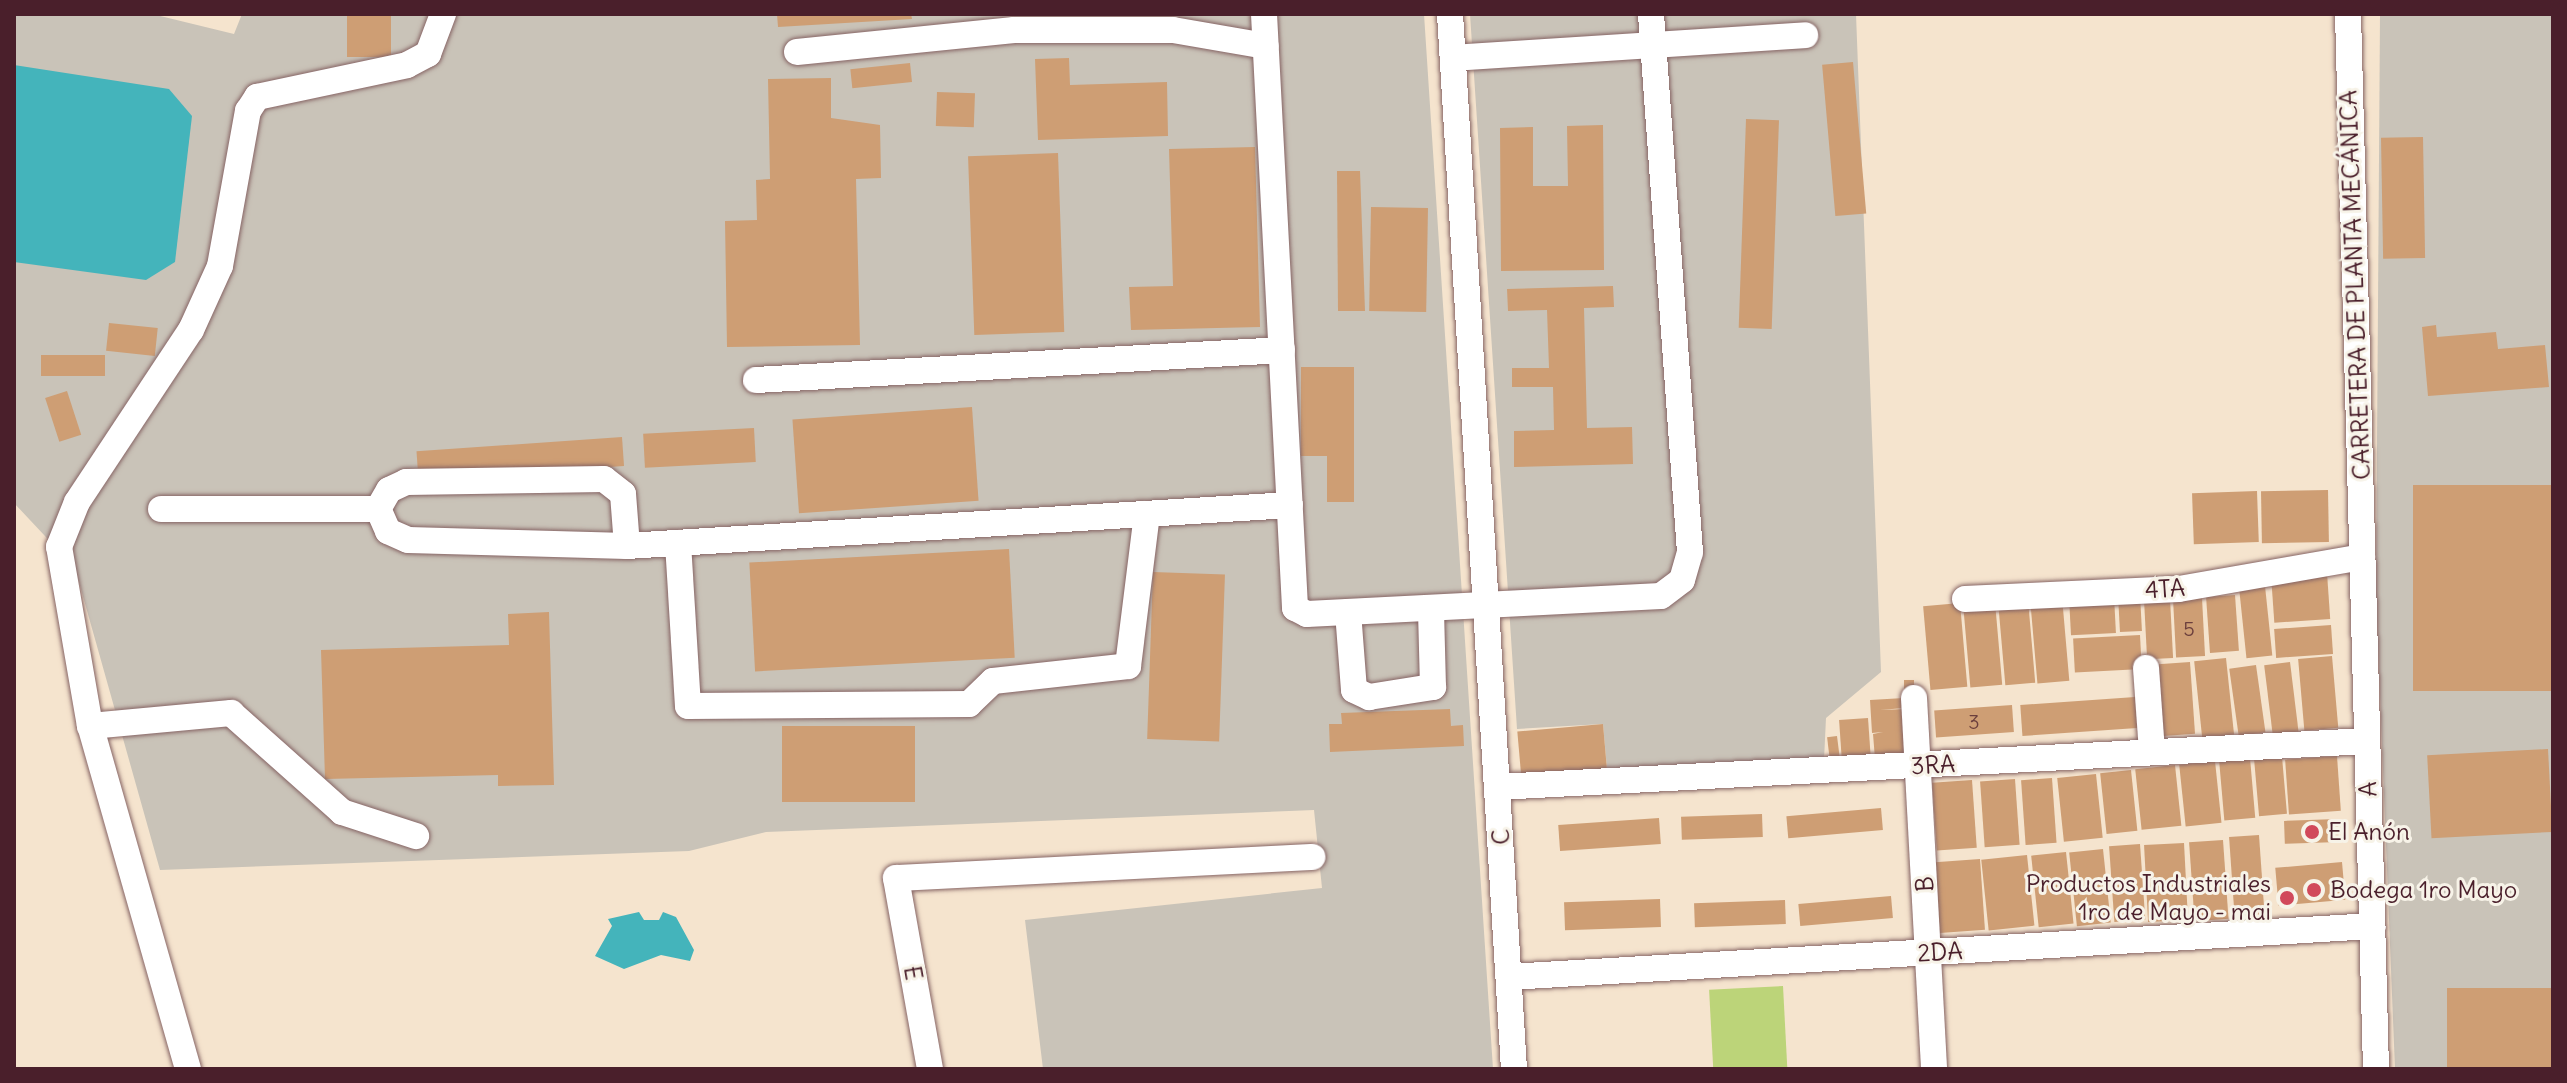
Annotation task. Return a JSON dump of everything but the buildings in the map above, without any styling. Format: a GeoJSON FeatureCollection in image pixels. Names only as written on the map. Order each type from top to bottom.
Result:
{"type":"FeatureCollection","features":[{"type":"Feature","properties":{"kind":"street"},"geometry":{"type":"LineString","coordinates":[[188,1069],[90,726],[59,547],[77,502],[191,330],[220,266],[248,111],[257,97],[279,88],[407,65],[428,54],[443,14]]}},
{"type":"Feature","properties":{"kind":"street"},"geometry":{"type":"LineString","coordinates":[[1264,14],[1295,608],[1348,612],[1661,596],[1682,580],[1690,552],[1656,45],[1651,14]]}},
{"type":"Feature","properties":{"kind":"street","name":"C"},"geometry":{"type":"LineString","coordinates":[[1450,14],[1489,605],[1514,1069]]}},
{"type":"Feature","properties":{"kind":"street","name":"CARRETERA DE PLANTA MECÁNICA"},"geometry":{"type":"LineString","coordinates":[[2348,14],[2362,557]]}},
{"type":"Feature","properties":{"kind":"street"},"geometry":{"type":"LineString","coordinates":[[797,52],[1016,22],[1173,30],[1266,46]]}},
{"type":"Feature","properties":{"kind":"street"},"geometry":{"type":"LineString","coordinates":[[1453,58],[1805,35]]}},
{"type":"Feature","properties":{"kind":"street"},"geometry":{"type":"LineString","coordinates":[[756,380],[1282,350]]}},
{"type":"Feature","properties":{"kind":"street"},"geometry":{"type":"LineString","coordinates":[[378,509],[389,490],[406,482],[604,479],[623,494],[627,546]]}},
{"type":"Feature","properties":{"kind":"street"},"geometry":{"type":"LineString","coordinates":[[378,509],[388,531],[408,540],[627,546],[1290,505]]}},
{"type":"Feature","properties":{"kind":"street"},"geometry":{"type":"LineString","coordinates":[[161,509],[378,509]]}},
{"type":"Feature","properties":{"kind":"street"},"geometry":{"type":"LineString","coordinates":[[678,543],[688,706],[969,704],[993,681],[1128,666],[1147,514]]}},
{"type":"Feature","properties":{"kind":"street","name":"4TA"},"geometry":{"type":"LineString","coordinates":[[1965,599],[2179,589],[2362,557]]}},
{"type":"Feature","properties":{"kind":"street","name":"A"},"geometry":{"type":"LineString","coordinates":[[2362,557],[2376,1069]]}},
{"type":"Feature","properties":{"kind":"street"},"geometry":{"type":"LineString","coordinates":[[1348,612],[1354,690],[1369,697],[1433,687],[1431,608]]}},
{"type":"Feature","properties":{"kind":"street"},"geometry":{"type":"LineString","coordinates":[[2146,668],[2152,752]]}},
{"type":"Feature","properties":{"kind":"street","name":"B"},"geometry":{"type":"LineString","coordinates":[[1914,698],[1934,1069]]}},
{"type":"Feature","properties":{"kind":"street"},"geometry":{"type":"LineString","coordinates":[[90,726],[231,713],[342,812],[416,836]]}},
{"type":"Feature","properties":{"kind":"street","name":"3RA"},"geometry":{"type":"LineString","coordinates":[[1498,787],[2367,741]]}},
{"type":"Feature","properties":{"kind":"street","name":"E"},"geometry":{"type":"LineString","coordinates":[[930,1069],[896,878],[1312,857]]}},
{"type":"Feature","properties":{"kind":"street","name":"2DA"},"geometry":{"type":"LineString","coordinates":[[1509,977],[2372,926]]}},
{"type":"Feature","properties":{"kind":"shaded area"},"geometry":{"type":"Polygon","coordinates":[[[14,14],[152,14],[234,34],[242,14],[1424,14],[1493,1069],[1043,1069],[1025,920],[1322,888],[1314,810],[766,832],[689,851],[160,870],[75,568],[14,503],[14,14]]]}},
{"type":"Feature","properties":{"kind":"shaded area"},"geometry":{"type":"Polygon","coordinates":[[[1470,14],[1856,14],[1881,672],[1826,718],[1824,760],[1607,769],[1603,724],[1517,729],[1470,14]]]}},
{"type":"Feature","properties":{"kind":"shaded area"},"geometry":{"type":"Polygon","coordinates":[[[2380,14],[2553,14],[2553,1069],[2395,1069],[2376,595],[2380,14]]]}},
{"type":"Feature","properties":{"kind":"green space"},"geometry":{"type":"Polygon","coordinates":[[[1783,986],[1787,1069],[1713,1069],[1709,990],[1783,986]]]}},
{"type":"Feature","properties":{"kind":"water"},"geometry":{"type":"Polygon","coordinates":[[[14,65],[169,89],[192,116],[175,262],[146,280],[14,262],[14,65]]]}},
{"type":"Feature","properties":{"kind":"water"},"geometry":{"type":"Polygon","coordinates":[[[639,912],[644,920],[659,920],[663,912],[676,917],[694,950],[690,961],[661,955],[624,969],[595,956],[612,926],[608,919],[639,912]]]}},
{"type":"Feature","properties":{"kind":"place","name":"El Anón"},"geometry":{"type":"Point","coordinates":[2312,832]}},
{"type":"Feature","properties":{"kind":"place","name":"Bodega 1ro Mayo"},"geometry":{"type":"Point","coordinates":[2314,890]}},
{"type":"Feature","properties":{"kind":"place","name":"Productos Industriales 1ro de Mayo - mai"},"geometry":{"type":"Point","coordinates":[2287,898]}}]}
